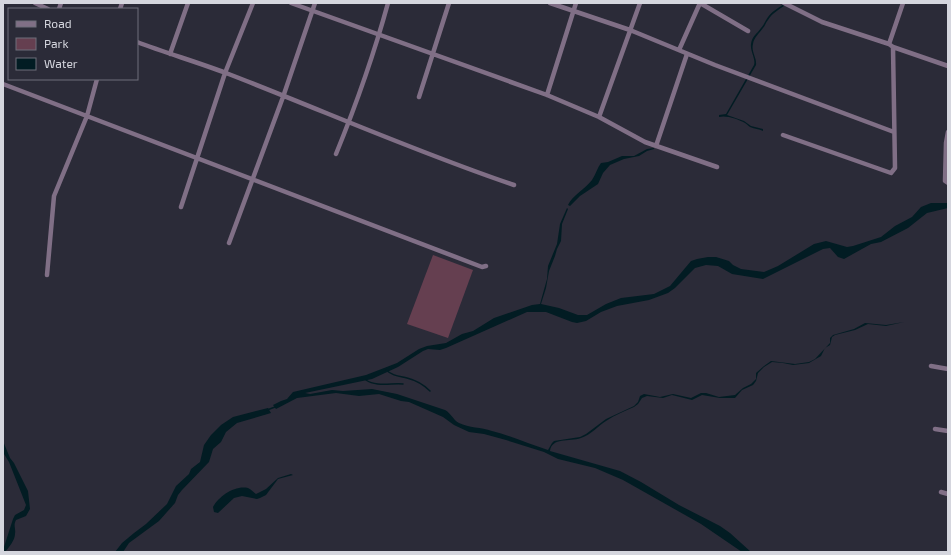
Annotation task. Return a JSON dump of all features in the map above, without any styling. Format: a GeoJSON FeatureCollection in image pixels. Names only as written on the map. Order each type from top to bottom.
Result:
{"type":"FeatureCollection","features":[{"type":"Feature","properties":{"kind":"street"},"geometry":{"type":"LineString","coordinates":[[35,3],[46,8]]}},
{"type":"Feature","properties":{"kind":"street"},"geometry":{"type":"LineString","coordinates":[[170,54],[188,3]]}},
{"type":"Feature","properties":{"kind":"street"},"geometry":{"type":"LineString","coordinates":[[181,208],[196,158],[225,73],[253,3]]}},
{"type":"Feature","properties":{"kind":"street"},"geometry":{"type":"LineString","coordinates":[[292,3],[547,95],[599,116],[645,142],[717,167]]}},
{"type":"Feature","properties":{"kind":"street"},"geometry":{"type":"LineString","coordinates":[[229,243],[283,97],[315,3]]}},
{"type":"Feature","properties":{"kind":"street"},"geometry":{"type":"LineString","coordinates":[[336,154],[379,35],[388,3]]}},
{"type":"Feature","properties":{"kind":"street"},"geometry":{"type":"LineString","coordinates":[[419,97],[449,3]]}},
{"type":"Feature","properties":{"kind":"street"},"geometry":{"type":"LineString","coordinates":[[550,3],[630,30],[687,54],[894,132]]}},
{"type":"Feature","properties":{"kind":"street"},"geometry":{"type":"LineString","coordinates":[[547,95],[576,3]]}},
{"type":"Feature","properties":{"kind":"street"},"geometry":{"type":"LineString","coordinates":[[599,116],[640,3]]}},
{"type":"Feature","properties":{"kind":"street"},"geometry":{"type":"LineString","coordinates":[[679,50],[700,3],[748,31]]}},
{"type":"Feature","properties":{"kind":"street"},"geometry":{"type":"LineString","coordinates":[[784,3],[822,22],[948,66]]}},
{"type":"Feature","properties":{"kind":"street"},"geometry":{"type":"LineString","coordinates":[[783,135],[891,174],[895,168],[891,46],[903,3]]}},
{"type":"Feature","properties":{"kind":"street"},"geometry":{"type":"LineString","coordinates":[[138,42],[225,73],[348,123],[462,167],[514,185]]}},
{"type":"Feature","properties":{"kind":"street"},"geometry":{"type":"LineString","coordinates":[[656,146],[687,54]]}},
{"type":"Feature","properties":{"kind":"street"},"geometry":{"type":"LineString","coordinates":[[47,275],[54,196],[87,116],[97,80]]}},
{"type":"Feature","properties":{"kind":"street"},"geometry":{"type":"LineString","coordinates":[[3,84],[482,266],[486,266]]}},
{"type":"Feature","properties":{"kind":"street"},"geometry":{"type":"LineString","coordinates":[[948,132],[946,143],[945,181],[948,183]]}},
{"type":"Feature","properties":{"kind":"street"},"geometry":{"type":"LineString","coordinates":[[931,366],[948,369]]}},
{"type":"Feature","properties":{"kind":"street"},"geometry":{"type":"LineString","coordinates":[[936,429],[948,431]]}},
{"type":"Feature","properties":{"kind":"street"},"geometry":{"type":"LineString","coordinates":[[941,492],[948,494]]}},
{"type":"Feature","properties":{"kind":"green space"},"geometry":{"type":"Polygon","coordinates":[[[433,255],[473,270],[448,338],[407,324],[433,255]]]}},
{"type":"Feature","properties":{"kind":"water"},"geometry":{"type":"Polygon","coordinates":[[[785,3],[787,4],[770,17],[754,39],[753,50],[756,65],[727,115],[744,121],[751,126],[763,129],[763,131],[750,127],[736,119],[719,117],[719,115],[726,114],[754,65],[751,47],[754,37],[767,18],[785,3]]]}},
{"type":"Feature","properties":{"kind":"water"},"geometry":{"type":"Polygon","coordinates":[[[654,148],[639,156],[624,159],[610,165],[603,173],[598,184],[580,196],[570,206],[568,205],[572,199],[592,180],[601,163],[608,162],[622,156],[634,156],[647,149],[654,148]]]}},
{"type":"Feature","properties":{"kind":"water"},"geometry":{"type":"Polygon","coordinates":[[[931,203],[948,203],[948,208],[927,213],[908,228],[881,242],[871,244],[844,259],[838,257],[830,248],[823,249],[763,279],[732,274],[718,266],[706,265],[695,268],[668,293],[649,300],[617,306],[601,312],[586,321],[577,323],[546,312],[527,312],[446,348],[440,350],[428,349],[423,351],[398,367],[372,379],[305,393],[310,394],[332,390],[343,391],[372,389],[397,394],[445,410],[457,422],[463,425],[499,433],[548,450],[554,441],[580,437],[606,419],[634,406],[638,402],[640,396],[644,394],[660,397],[673,394],[691,398],[701,393],[719,397],[735,395],[743,388],[751,384],[756,379],[756,373],[771,361],[795,364],[809,362],[815,359],[825,349],[821,356],[809,363],[793,365],[772,362],[758,373],[756,381],[753,385],[742,390],[735,398],[720,398],[702,395],[692,400],[672,395],[663,398],[647,396],[642,398],[634,407],[609,419],[585,437],[558,442],[551,447],[550,451],[620,471],[641,482],[679,505],[720,526],[751,552],[742,552],[701,524],[623,480],[595,468],[558,459],[544,452],[506,440],[484,434],[469,432],[454,425],[443,417],[409,402],[379,394],[359,396],[336,393],[297,398],[276,409],[273,405],[287,399],[293,392],[366,375],[397,363],[419,349],[446,343],[462,334],[473,331],[494,318],[532,305],[540,304],[547,279],[548,266],[557,244],[560,224],[567,208],[568,209],[562,224],[561,241],[549,271],[541,304],[559,308],[578,315],[587,315],[606,304],[621,298],[654,294],[670,286],[691,261],[697,259],[716,257],[729,261],[741,269],[764,272],[778,266],[814,244],[826,241],[847,247],[853,246],[881,237],[895,226],[912,217],[921,207],[931,203]]]}},
{"type":"Feature","properties":{"kind":"water"},"geometry":{"type":"Polygon","coordinates":[[[904,322],[886,326],[868,324],[855,330],[835,335],[832,337],[830,345],[826,348],[830,343],[830,338],[833,335],[854,329],[865,323],[886,325],[904,322]]]}},
{"type":"Feature","properties":{"kind":"water"},"geometry":{"type":"Polygon","coordinates":[[[268,408],[271,413],[237,423],[226,432],[221,442],[213,449],[209,462],[182,490],[175,503],[159,521],[129,543],[123,552],[115,552],[122,543],[146,524],[167,504],[176,486],[189,474],[191,469],[200,462],[204,445],[221,425],[233,417],[268,408]]]}},
{"type":"Feature","properties":{"kind":"water"},"geometry":{"type":"Polygon","coordinates":[[[3,441],[10,458],[28,491],[30,509],[26,516],[16,520],[14,539],[5,552],[3,552],[3,550],[13,519],[15,515],[24,510],[26,505],[9,462],[4,454],[3,441]]]}},
{"type":"Feature","properties":{"kind":"water"},"geometry":{"type":"Polygon","coordinates":[[[291,474],[293,475],[278,479],[266,495],[260,498],[257,499],[242,496],[234,498],[218,513],[214,512],[213,507],[223,495],[228,492],[238,488],[248,488],[256,494],[266,489],[278,478],[291,474]]]}},
{"type":"Feature","properties":{"kind":"waterway"},"geometry":{"type":"LineString","coordinates":[[386,370],[393,375],[416,381],[430,391]]}},
{"type":"Feature","properties":{"kind":"waterway"},"geometry":{"type":"LineString","coordinates":[[366,380],[379,384],[403,384]]}},
{"type":"Feature","properties":{"kind":"waterway"},"geometry":{"type":"LineString","coordinates":[[267,410],[275,407]]}}]}
